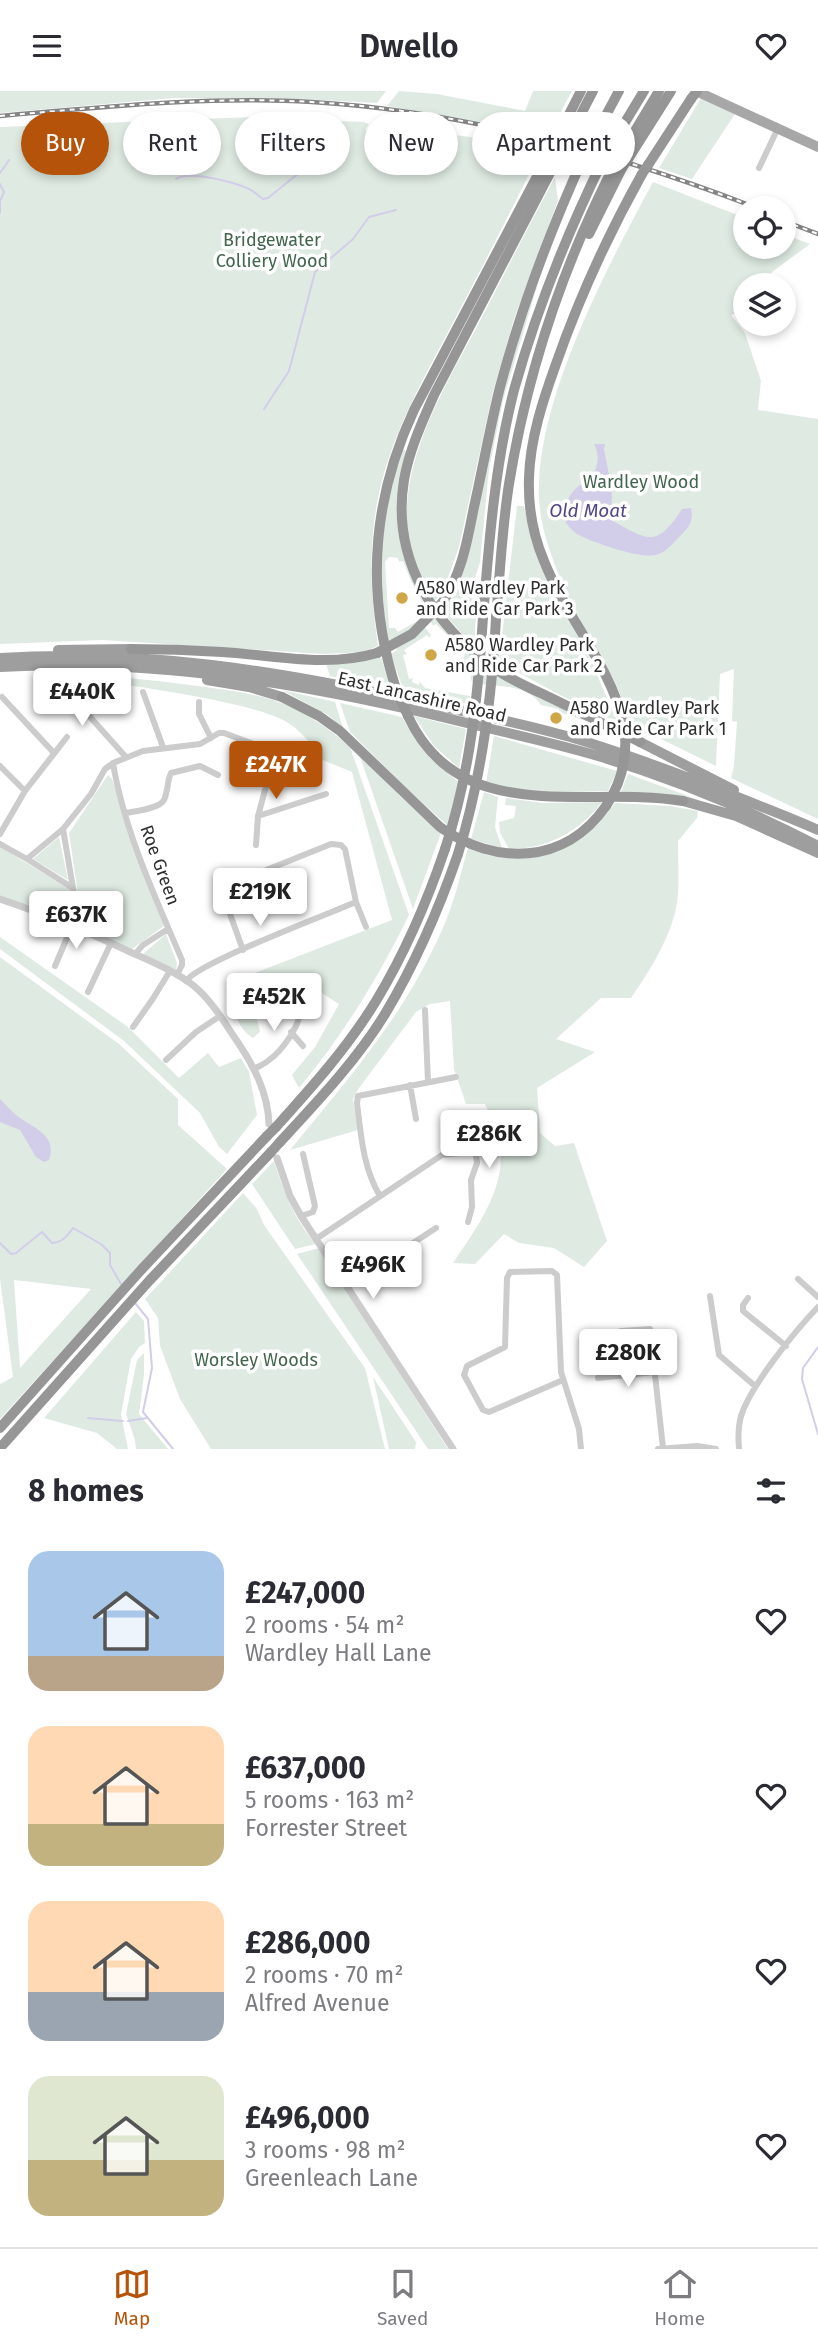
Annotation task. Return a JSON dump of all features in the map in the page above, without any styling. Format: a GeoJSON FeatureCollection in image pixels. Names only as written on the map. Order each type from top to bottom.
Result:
{"type":"FeatureCollection","features":[{"type":"Feature","properties":{"kind":"highway"},"geometry":{"type":"LineString","coordinates":[[572,112],[581,91]]}},
{"type":"Feature","properties":{"kind":"highway"},"geometry":{"type":"LineString","coordinates":[[580,112],[593,91]]}},
{"type":"Feature","properties":{"kind":"highway"},"geometry":{"type":"LineString","coordinates":[[2,661],[59,650],[131,649],[223,652],[313,661],[343,660],[377,653],[412,634],[442,603],[454,583],[466,549],[500,390],[514,340],[547,243],[586,152],[619,91]]}},
{"type":"Feature","properties":{"kind":"highway"},"geometry":{"type":"LineString","coordinates":[[0,1428],[116,1297],[267,1136],[272,1125],[322,1075],[375,1002],[410,939],[445,849],[459,803],[471,744],[491,516],[514,392],[541,303],[567,235],[605,157],[644,91]]}},
{"type":"Feature","properties":{"kind":"highway"},"geometry":{"type":"LineString","coordinates":[[635,132],[659,91]]}},
{"type":"Feature","properties":{"kind":"highway"},"geometry":{"type":"LineString","coordinates":[[638,126],[669,91]]}},
{"type":"Feature","properties":{"kind":"highway"},"geometry":{"type":"LineString","coordinates":[[635,141],[669,91]]}},
{"type":"Feature","properties":{"kind":"highway"},"geometry":{"type":"LineString","coordinates":[[108,666],[232,683],[282,697],[319,716],[340,731],[440,827],[479,848],[515,854],[547,849],[580,834],[606,806],[617,787],[624,763],[624,724],[613,692],[543,560],[531,519],[529,476],[540,411],[562,346],[596,263],[645,170],[695,94]]}},
{"type":"Feature","properties":{"kind":"highway"},"geometry":{"type":"LineString","coordinates":[[542,175],[414,410],[400,441],[387,484],[378,530],[376,591],[383,637],[397,692],[423,741],[449,768],[476,783],[498,791],[542,797],[643,796],[683,801],[736,816],[818,853]]}},
{"type":"Feature","properties":{"kind":"highway"},"geometry":{"type":"LineString","coordinates":[[544,175],[418,431],[405,477],[402,501],[407,552],[415,577],[428,602],[463,644],[498,671],[801,822]]}},
{"type":"Feature","properties":{"kind":"highway"},"geometry":{"type":"LineString","coordinates":[[0,1448],[149,1281],[241,1184],[274,1155],[280,1142],[324,1094],[383,1016],[424,939],[458,853],[483,752],[509,487],[527,397],[550,317],[575,248],[614,175]]}},
{"type":"Feature","properties":{"kind":"highway","name":"East Lancashire Road"},"geometry":{"type":"LineString","coordinates":[[2,661],[119,657],[243,667],[308,678],[510,721],[630,756],[818,831]]}},
{"type":"Feature","properties":{"kind":"highway","name":"East Lancashire Road"},"geometry":{"type":"LineString","coordinates":[[2,661],[208,673],[306,687],[375,701],[586,752],[663,777],[737,805],[818,846]]}},
{"type":"Feature","properties":{"kind":"highway"},"geometry":{"type":"LineString","coordinates":[[630,756],[670,759]]}},
{"type":"Feature","properties":{"kind":"highway"},"geometry":{"type":"LineString","coordinates":[[9,1449],[48,1393]]}},
{"type":"Feature","properties":{"kind":"main road"},"geometry":{"type":"LineString","coordinates":[[695,94],[818,147]]}},
{"type":"Feature","properties":{"kind":"street"},"geometry":{"type":"LineString","coordinates":[[759,168],[778,128]]}},
{"type":"Feature","properties":{"kind":"street"},"geometry":{"type":"LineString","coordinates":[[55,685],[67,699],[83,709],[125,757]]}},
{"type":"Feature","properties":{"kind":"street"},"geometry":{"type":"LineString","coordinates":[[143,692],[163,747]]}},
{"type":"Feature","properties":{"kind":"street"},"geometry":{"type":"LineString","coordinates":[[2,697],[54,753]]}},
{"type":"Feature","properties":{"kind":"street"},"geometry":{"type":"LineString","coordinates":[[199,702],[199,714],[211,738]]}},
{"type":"Feature","properties":{"kind":"street"},"geometry":{"type":"LineString","coordinates":[[27,859],[63,829],[91,794],[105,769],[125,757],[163,747],[200,744],[219,733],[232,735],[285,757]]}},
{"type":"Feature","properties":{"kind":"street"},"geometry":{"type":"LineString","coordinates":[[0,834],[25,791],[67,737]]}},
{"type":"Feature","properties":{"kind":"street"},"geometry":{"type":"LineString","coordinates":[[256,845],[258,816],[275,753]]}},
{"type":"Feature","properties":{"kind":"street","name":"Roe Green"},"geometry":{"type":"LineString","coordinates":[[113,763],[126,813],[182,960],[177,975]]}},
{"type":"Feature","properties":{"kind":"street"},"geometry":{"type":"LineString","coordinates":[[0,766],[25,791]]}},
{"type":"Feature","properties":{"kind":"street"},"geometry":{"type":"LineString","coordinates":[[126,813],[159,805],[164,800],[171,773],[200,766],[218,775]]}},
{"type":"Feature","properties":{"kind":"street"},"geometry":{"type":"LineString","coordinates":[[258,816],[326,794]]}},
{"type":"Feature","properties":{"kind":"street"},"geometry":{"type":"LineString","coordinates":[[55,966],[76,927],[73,888],[63,829]]}},
{"type":"Feature","properties":{"kind":"street"},"geometry":{"type":"LineString","coordinates":[[0,844],[73,888]]}},
{"type":"Feature","properties":{"kind":"street"},"geometry":{"type":"LineString","coordinates":[[243,950],[225,895],[234,883],[331,844],[341,845],[345,849],[356,902],[366,926]]}},
{"type":"Feature","properties":{"kind":"street"},"geometry":{"type":"LineString","coordinates":[[0,899],[76,927],[135,954],[177,975],[200,992],[220,1016],[254,1069],[272,1125]]}},
{"type":"Feature","properties":{"kind":"street"},"geometry":{"type":"LineString","coordinates":[[186,981],[195,971],[356,902]]}},
{"type":"Feature","properties":{"kind":"street"},"geometry":{"type":"LineString","coordinates":[[135,954],[143,945],[168,929]]}},
{"type":"Feature","properties":{"kind":"street"},"geometry":{"type":"LineString","coordinates":[[88,992],[111,943]]}},
{"type":"Feature","properties":{"kind":"street"},"geometry":{"type":"LineString","coordinates":[[133,1027],[170,971]]}},
{"type":"Feature","properties":{"kind":"street"},"geometry":{"type":"LineString","coordinates":[[254,1069],[271,1060],[300,1018],[300,1011],[273,997]]}},
{"type":"Feature","properties":{"kind":"street"},"geometry":{"type":"LineString","coordinates":[[425,1010],[428,1082]]}},
{"type":"Feature","properties":{"kind":"street"},"geometry":{"type":"LineString","coordinates":[[166,1060],[196,1032],[220,1016]]}},
{"type":"Feature","properties":{"kind":"street"},"geometry":{"type":"LineString","coordinates":[[291,1032],[303,1046]]}},
{"type":"Feature","properties":{"kind":"street"},"geometry":{"type":"LineString","coordinates":[[380,1196],[371,1180],[366,1160],[358,1096],[456,1077]]}},
{"type":"Feature","properties":{"kind":"street"},"geometry":{"type":"LineString","coordinates":[[410,1085],[416,1119]]}},
{"type":"Feature","properties":{"kind":"street"},"geometry":{"type":"LineString","coordinates":[[468,1222],[472,1207],[471,1180],[477,1163],[471,1117]]}},
{"type":"Feature","properties":{"kind":"street"},"geometry":{"type":"LineString","coordinates":[[316,1239],[442,1156],[477,1151]]}},
{"type":"Feature","properties":{"kind":"street"},"geometry":{"type":"LineString","coordinates":[[301,1216],[313,1212],[315,1206],[303,1154]]}},
{"type":"Feature","properties":{"kind":"street"},"geometry":{"type":"LineString","coordinates":[[274,1155],[301,1216],[453,1449]]}},
{"type":"Feature","properties":{"kind":"street"},"geometry":{"type":"LineString","coordinates":[[347,1286],[436,1227]]}},
{"type":"Feature","properties":{"kind":"street"},"geometry":{"type":"LineString","coordinates":[[563,1380],[489,1412],[483,1410],[464,1375],[467,1366],[505,1347],[507,1278],[510,1272],[552,1271],[557,1275],[559,1349],[563,1380],[579,1429],[581,1449]]}},
{"type":"Feature","properties":{"kind":"street"},"geometry":{"type":"LineString","coordinates":[[798,1279],[818,1297]]}},
{"type":"Feature","properties":{"kind":"street"},"geometry":{"type":"LineString","coordinates":[[748,1299],[743,1305],[743,1311],[786,1346]]}},
{"type":"Feature","properties":{"kind":"street"},"geometry":{"type":"LineString","coordinates":[[709,1301],[719,1355],[755,1386]]}},
{"type":"Feature","properties":{"kind":"street"},"geometry":{"type":"LineString","coordinates":[[739,1449],[741,1415],[755,1386],[818,1307]]}},
{"type":"Feature","properties":{"kind":"street"},"geometry":{"type":"LineString","coordinates":[[626,1375],[621,1331],[650,1329],[663,1448]]}},
{"type":"Feature","properties":{"kind":"street"},"geometry":{"type":"LineString","coordinates":[[598,1378],[654,1372]]}},
{"type":"Feature","properties":{"kind":"street"},"geometry":{"type":"LineString","coordinates":[[658,1449],[697,1446],[716,1449]]}},
{"type":"Feature","properties":{"kind":"green space"},"geometry":{"type":"Polygon","coordinates":[[[0,91],[386,91],[377,103],[301,99],[174,98],[0,113],[0,91]]]}},
{"type":"Feature","properties":{"kind":"green space"},"geometry":{"type":"Polygon","coordinates":[[[399,91],[437,94],[525,111],[533,91],[572,91],[561,112],[472,112],[472,121],[458,119],[458,112],[420,112],[387,106],[399,91]]]}},
{"type":"Feature","properties":{"kind":"green space"},"geometry":{"type":"Polygon","coordinates":[[[701,98],[735,114],[692,179],[659,168],[701,98]]]}},
{"type":"Feature","properties":{"kind":"green space","name":"Bridgewater Colliery Wood"},"geometry":{"type":"Polygon","coordinates":[[[221,118],[235,118],[235,175],[350,175],[350,121],[364,122],[364,175],[458,175],[458,135],[472,137],[472,175],[528,175],[400,427],[391,450],[378,498],[373,535],[372,590],[378,646],[364,652],[323,654],[103,640],[0,644],[0,127],[21,126],[21,175],[109,175],[109,123],[123,122],[123,175],[221,175],[221,118]]]}},
{"type":"Feature","properties":{"kind":"green space"},"geometry":{"type":"Polygon","coordinates":[[[555,177],[558,201],[514,319],[493,392],[459,547],[445,586],[434,600],[415,565],[407,530],[408,494],[416,458],[444,388],[555,177]]]}},
{"type":"Feature","properties":{"kind":"green space","name":"Wardley Wood"},"geometry":{"type":"Polygon","coordinates":[[[653,182],[733,213],[733,259],[790,259],[771,273],[733,273],[731,315],[733,336],[746,336],[761,381],[758,410],[818,419],[818,819],[731,778],[737,722],[732,721],[734,669],[720,674],[716,766],[657,737],[631,729],[618,690],[569,599],[552,557],[544,533],[539,496],[543,446],[565,368],[617,250],[653,182]]]}},
{"type":"Feature","properties":{"kind":"green space","name":"Wardley Wood"},"geometry":{"type":"Polygon","coordinates":[[[796,239],[810,244],[796,254],[796,239]]]}},
{"type":"Feature","properties":{"kind":"green space"},"geometry":{"type":"Polygon","coordinates":[[[540,271],[503,400],[489,469],[480,562],[469,597],[475,599],[478,586],[474,645],[443,612],[460,579],[502,393],[540,271]]]}},
{"type":"Feature","properties":{"kind":"green space"},"geometry":{"type":"Polygon","coordinates":[[[402,449],[407,451],[400,539],[409,571],[426,606],[458,644],[595,724],[559,712],[559,709],[541,705],[528,693],[520,690],[474,684],[470,666],[463,659],[465,653],[436,624],[433,626],[427,613],[423,613],[427,611],[403,561],[389,557],[385,562],[389,628],[395,628],[398,632],[419,620],[431,635],[404,650],[407,654],[403,655],[409,679],[413,678],[412,682],[419,685],[420,682],[425,688],[470,696],[468,710],[405,695],[391,654],[397,650],[393,640],[388,642],[380,578],[385,512],[402,449]]]}},
{"type":"Feature","properties":{"kind":"green space"},"geometry":{"type":"Polygon","coordinates":[[[517,506],[524,506],[543,564],[619,723],[499,662],[517,506]]]}},
{"type":"Feature","properties":{"kind":"green space"},"geometry":{"type":"Polygon","coordinates":[[[381,657],[391,691],[330,676],[326,664],[381,657]]]}},
{"type":"Feature","properties":{"kind":"green space"},"geometry":{"type":"Polygon","coordinates":[[[34,673],[141,679],[256,695],[304,714],[350,747],[409,915],[359,1005],[299,1088],[292,1075],[315,1047],[339,1004],[297,978],[286,974],[278,975],[261,991],[255,1002],[260,1032],[253,1038],[246,1033],[237,1018],[235,993],[242,978],[392,920],[352,772],[323,760],[311,776],[291,779],[292,761],[308,765],[314,747],[291,725],[263,712],[141,687],[34,678],[34,673]]]}},
{"type":"Feature","properties":{"kind":"green space"},"geometry":{"type":"Polygon","coordinates":[[[282,690],[335,702],[343,728],[328,715],[282,690]]]}},
{"type":"Feature","properties":{"kind":"green space"},"geometry":{"type":"Polygon","coordinates":[[[340,703],[402,717],[427,753],[460,783],[447,825],[350,732],[340,703]]]}},
{"type":"Feature","properties":{"kind":"green space"},"geometry":{"type":"Polygon","coordinates":[[[414,716],[466,729],[459,768],[434,746],[414,716]]]}},
{"type":"Feature","properties":{"kind":"green space"},"geometry":{"type":"Polygon","coordinates":[[[494,736],[617,771],[608,791],[537,793],[486,783],[494,736]]]}},
{"type":"Feature","properties":{"kind":"green space"},"geometry":{"type":"Polygon","coordinates":[[[359,754],[441,833],[413,909],[359,754]]]}},
{"type":"Feature","properties":{"kind":"green space"},"geometry":{"type":"Polygon","coordinates":[[[628,774],[699,800],[621,792],[628,774]]]}},
{"type":"Feature","properties":{"kind":"green space"},"geometry":{"type":"Polygon","coordinates":[[[108,775],[112,779],[164,926],[132,949],[83,928],[69,833],[108,775]]]}},
{"type":"Feature","properties":{"kind":"green space"},"geometry":{"type":"Polygon","coordinates":[[[484,792],[498,797],[495,827],[502,848],[471,839],[484,792]]]}},
{"type":"Feature","properties":{"kind":"green space"},"geometry":{"type":"Polygon","coordinates":[[[506,798],[543,803],[602,802],[583,822],[561,837],[536,846],[509,849],[500,833],[499,822],[514,818],[516,806],[505,805],[506,798]]]}},
{"type":"Feature","properties":{"kind":"green space"},"geometry":{"type":"Polygon","coordinates":[[[615,803],[670,806],[698,811],[697,818],[678,841],[676,909],[654,962],[631,998],[601,998],[556,1039],[595,1052],[537,1088],[540,1133],[555,1146],[574,1143],[607,1241],[584,1267],[554,1248],[519,1243],[504,1234],[475,1264],[453,1263],[483,1217],[497,1183],[501,1165],[496,1129],[485,1104],[466,1104],[454,1069],[450,1001],[430,1004],[416,1012],[359,1088],[353,1099],[358,1130],[290,1150],[374,1045],[411,991],[446,920],[468,848],[487,855],[510,858],[579,839],[600,822],[615,803]]]}},
{"type":"Feature","properties":{"kind":"green space"},"geometry":{"type":"Polygon","coordinates":[[[59,837],[68,880],[33,859],[59,837]]]}},
{"type":"Feature","properties":{"kind":"green space"},"geometry":{"type":"Polygon","coordinates":[[[0,847],[70,889],[75,923],[0,897],[0,847]]]}},
{"type":"Feature","properties":{"kind":"green space"},"geometry":{"type":"Polygon","coordinates":[[[166,934],[177,963],[176,971],[143,954],[166,934]]]}},
{"type":"Feature","properties":{"kind":"green space"},"geometry":{"type":"Polygon","coordinates":[[[0,937],[128,1027],[179,1078],[208,1053],[219,1067],[241,1058],[249,1072],[257,1115],[227,1154],[219,1147],[200,1113],[124,1041],[0,949],[0,937]]]}},
{"type":"Feature","properties":{"kind":"green space"},"geometry":{"type":"Polygon","coordinates":[[[0,957],[119,1044],[178,1099],[178,1125],[227,1169],[0,1419],[0,1384],[13,1377],[0,1279],[0,957]],[[14,1280],[20,1368],[91,1289],[14,1280]]]}},
{"type":"Feature","properties":{"kind":"green space"},"geometry":{"type":"Polygon","coordinates":[[[274,1161],[291,1205],[316,1244],[295,1249],[252,1184],[274,1161]]]}},
{"type":"Feature","properties":{"kind":"green space","name":"Worsley Woods"},"geometry":{"type":"Polygon","coordinates":[[[243,1193],[257,1209],[264,1225],[365,1368],[385,1449],[211,1449],[180,1399],[160,1346],[158,1318],[145,1299],[243,1193]]]}},
{"type":"Feature","properties":{"kind":"green space"},"geometry":{"type":"Polygon","coordinates":[[[319,1248],[448,1449],[428,1449],[297,1254],[319,1248]]]}},
{"type":"Feature","properties":{"kind":"green space"},"geometry":{"type":"Polygon","coordinates":[[[136,1312],[144,1321],[145,1343],[131,1359],[121,1415],[128,1449],[117,1449],[97,1433],[44,1418],[136,1312]]]}},
{"type":"Feature","properties":{"kind":"green space"},"geometry":{"type":"Polygon","coordinates":[[[144,1353],[139,1414],[168,1449],[136,1449],[126,1414],[137,1360],[144,1353]]]}},
{"type":"Feature","properties":{"kind":"green space"},"geometry":{"type":"Polygon","coordinates":[[[373,1377],[416,1442],[415,1449],[389,1449],[373,1377]]]}},
{"type":"Feature","properties":{"kind":"water","name":"Old Moat"},"geometry":{"type":"Polygon","coordinates":[[[594,444],[605,444],[612,490],[611,520],[643,536],[651,537],[665,530],[682,509],[691,508],[692,517],[688,527],[666,550],[648,556],[618,550],[581,536],[566,523],[561,512],[575,489],[590,481],[596,467],[598,458],[594,444]]]}},
{"type":"Feature","properties":{"kind":"water"},"geometry":{"type":"Polygon","coordinates":[[[0,1099],[47,1138],[51,1151],[49,1160],[44,1162],[36,1157],[20,1130],[0,1122],[0,1099]]]}},
{"type":"Feature","properties":{"kind":"waterway"},"geometry":{"type":"LineString","coordinates":[[0,173],[9,160]]}},
{"type":"Feature","properties":{"kind":"waterway"},"geometry":{"type":"LineString","coordinates":[[176,179],[190,176],[233,183],[249,189],[263,199],[268,198],[296,175]]}},
{"type":"Feature","properties":{"kind":"waterway"},"geometry":{"type":"LineString","coordinates":[[0,184],[4,192],[0,201],[0,213]]}},
{"type":"Feature","properties":{"kind":"waterway"},"geometry":{"type":"LineString","coordinates":[[264,409],[289,371],[315,272],[353,239],[369,217],[396,210]]}},
{"type":"Feature","properties":{"kind":"waterway"},"geometry":{"type":"LineString","coordinates":[[0,1243],[11,1254],[16,1253],[42,1232],[52,1243],[62,1240],[73,1228],[101,1244],[110,1253],[110,1265],[121,1284]]}},
{"type":"Feature","properties":{"kind":"waterway"},"geometry":{"type":"LineString","coordinates":[[135,1303],[148,1319],[152,1368],[143,1412],[173,1449]]}},
{"type":"Feature","properties":{"kind":"waterway"},"geometry":{"type":"LineString","coordinates":[[818,1347],[803,1368],[802,1379],[818,1434]]}},
{"type":"Feature","properties":{"kind":"waterway"},"geometry":{"type":"LineString","coordinates":[[88,1418],[123,1421]]}},
{"type":"Feature","properties":{"kind":"waterway"},"geometry":{"type":"LineString","coordinates":[[128,1421],[147,1418]]}},
{"type":"Feature","properties":{"kind":"railway"},"geometry":{"type":"LineString","coordinates":[[0,116],[156,103],[234,100],[369,107],[483,125],[539,138],[649,169],[733,199]]}},
{"type":"Feature","properties":{"kind":"railway"},"geometry":{"type":"LineString","coordinates":[[796,226],[818,234]]}},
{"type":"Feature","properties":{"kind":"place","name":"A580 Wardley Park and Ride Car Park 3"},"geometry":{"type":"Point","coordinates":[402,598]}},
{"type":"Feature","properties":{"kind":"place","name":"A580 Wardley Park and Ride Car Park 2"},"geometry":{"type":"Point","coordinates":[431,655]}},
{"type":"Feature","properties":{"kind":"place","name":"A580 Wardley Park and Ride Car Park 1"},"geometry":{"type":"Point","coordinates":[556,718]}}]}
